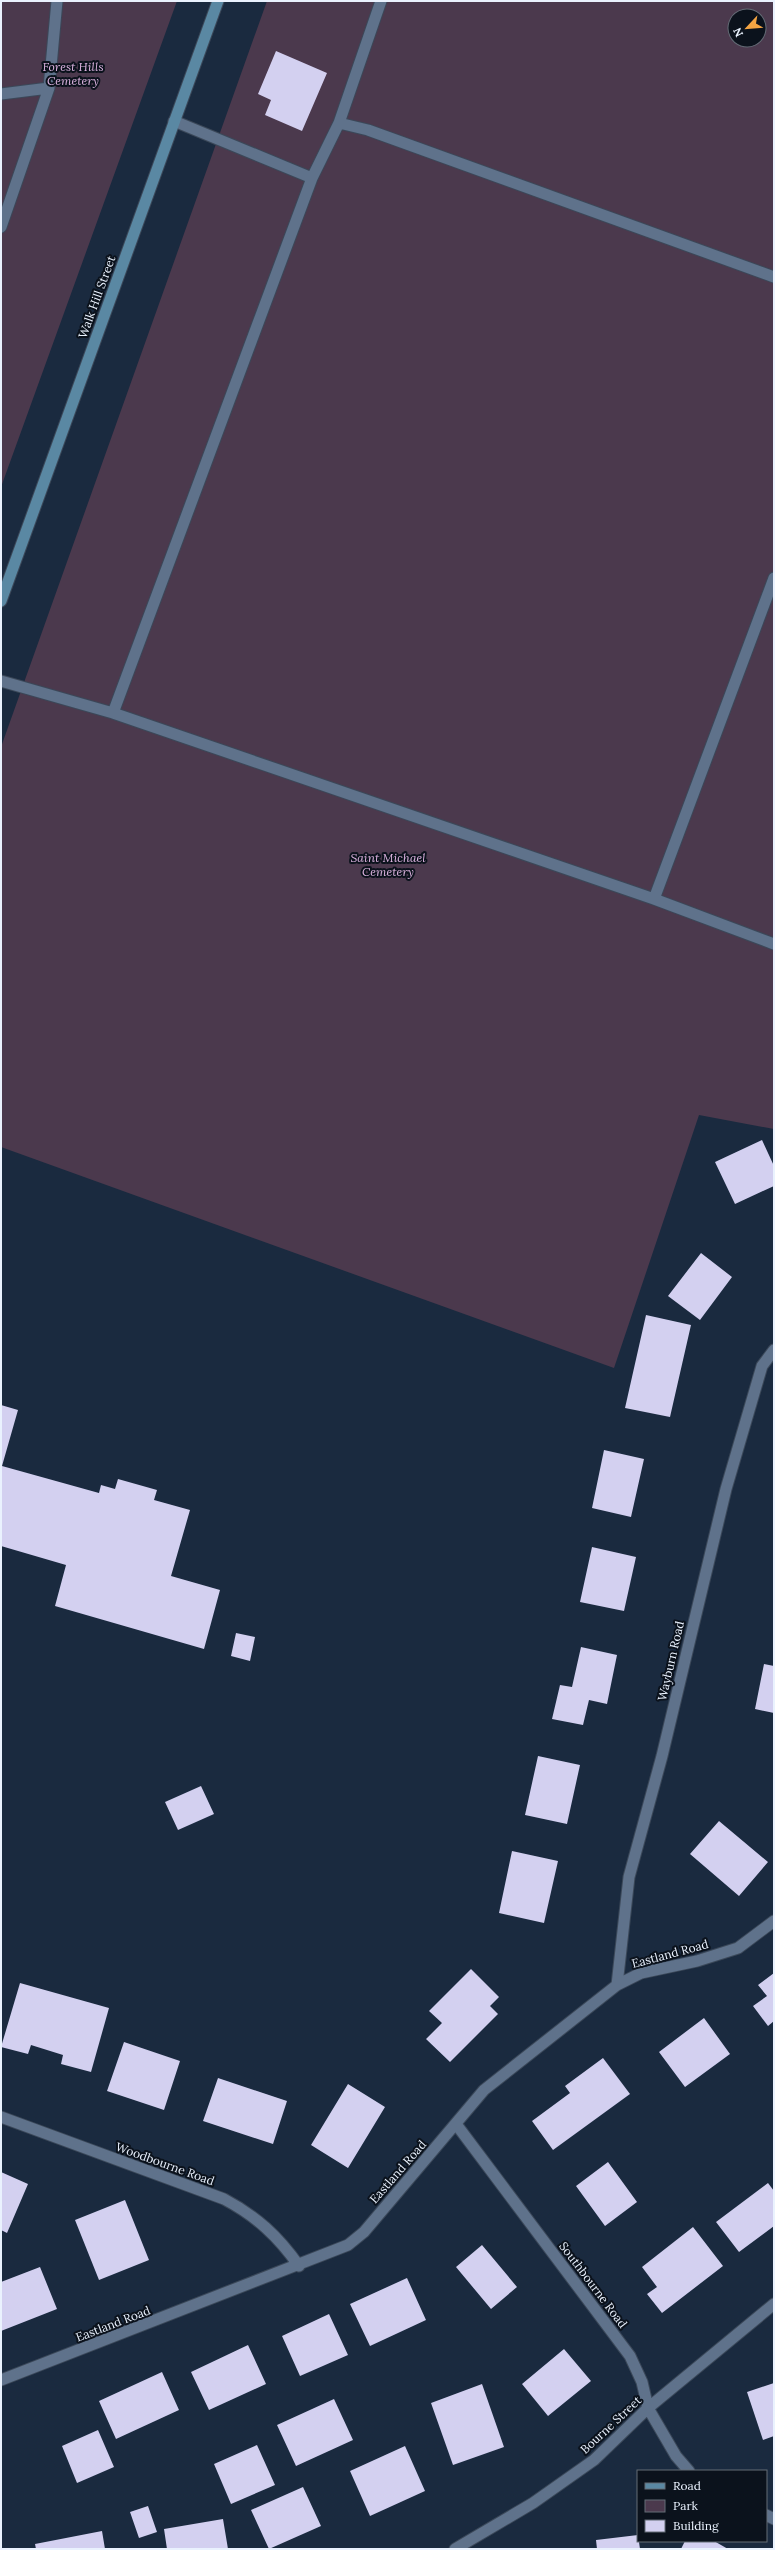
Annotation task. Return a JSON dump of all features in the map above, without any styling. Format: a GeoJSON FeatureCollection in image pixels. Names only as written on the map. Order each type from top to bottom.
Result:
{"type":"FeatureCollection","features":[{"type":"Feature","properties":{"kind":"main road","name":"Walk Hill Street"},"geometry":{"type":"LineString","coordinates":[[1,601],[218,1]]}},
{"type":"Feature","properties":{"kind":"street"},"geometry":{"type":"LineString","coordinates":[[1,227],[49,88],[57,1]]}},
{"type":"Feature","properties":{"kind":"street"},"geometry":{"type":"LineString","coordinates":[[113,713],[312,178],[339,123],[381,1]]}},
{"type":"Feature","properties":{"kind":"street"},"geometry":{"type":"LineString","coordinates":[[1,94],[49,88]]}},
{"type":"Feature","properties":{"kind":"street"},"geometry":{"type":"LineString","coordinates":[[174,122],[312,178]]}},
{"type":"Feature","properties":{"kind":"street"},"geometry":{"type":"LineString","coordinates":[[339,123],[368,130],[774,277]]}},
{"type":"Feature","properties":{"kind":"street"},"geometry":{"type":"LineString","coordinates":[[654,899],[774,578]]}},
{"type":"Feature","properties":{"kind":"street"},"geometry":{"type":"LineString","coordinates":[[1,681],[113,713],[654,899],[774,944]]}},
{"type":"Feature","properties":{"kind":"street","name":"Wayburn Road"},"geometry":{"type":"LineString","coordinates":[[617,1985],[629,1877],[662,1756],[726,1489],[762,1366],[774,1350]]}},
{"type":"Feature","properties":{"kind":"street","name":"Eastland Road"},"geometry":{"type":"LineString","coordinates":[[1,2380],[338,2251],[356,2239],[496,2078],[617,1985],[641,1973],[697,1961],[738,1948],[774,1921]]}},
{"type":"Feature","properties":{"kind":"street","name":"Woodbourne Road"},"geometry":{"type":"LineString","coordinates":[[1,2117],[224,2199],[255,2217],[271,2230],[299,2266]]}},
{"type":"Feature","properties":{"kind":"street","name":"Southbourne Road"},"geometry":{"type":"LineString","coordinates":[[456,2124],[630,2356],[642,2382],[648,2408],[676,2456],[688,2470]]}},
{"type":"Feature","properties":{"kind":"street","name":"Bourne Street"},"geometry":{"type":"LineString","coordinates":[[455,2549],[509,2518],[570,2478],[608,2447],[648,2408],[774,2304]]}},
{"type":"Feature","properties":{"kind":"green space","name":"Forest Hills Cemetery"},"geometry":{"type":"Polygon","coordinates":[[[1,1],[177,1],[1,487],[1,1]]]}},
{"type":"Feature","properties":{"kind":"green space","name":"Saint Michael Cemetery"},"geometry":{"type":"Polygon","coordinates":[[[267,1],[774,1],[774,1129],[699,1115],[614,1368],[1,1147],[1,747],[267,1]]]}},
{"type":"Feature","properties":{"kind":"building"},"geometry":{"type":"Polygon","coordinates":[[[276,51],[327,73],[302,131],[265,115],[271,100],[258,94],[276,51]]]}},
{"type":"Feature","properties":{"kind":"building"},"geometry":{"type":"Polygon","coordinates":[[[762,1140],[774,1166],[774,1186],[735,1204],[715,1162],[762,1140]]]}},
{"type":"Feature","properties":{"kind":"building"},"geometry":{"type":"Polygon","coordinates":[[[701,1253],[732,1277],[700,1320],[668,1296],[701,1253]]]}},
{"type":"Feature","properties":{"kind":"building"},"geometry":{"type":"Polygon","coordinates":[[[646,1315],[691,1325],[670,1417],[625,1408],[646,1315]]]}},
{"type":"Feature","properties":{"kind":"building"},"geometry":{"type":"Polygon","coordinates":[[[1,1405],[18,1410],[2,1466],[99,1493],[101,1485],[115,1489],[118,1479],[157,1490],[154,1500],[190,1510],[171,1576],[220,1590],[204,1649],[55,1606],[66,1565],[1,1546],[1,1405]]]}},
{"type":"Feature","properties":{"kind":"building"},"geometry":{"type":"Polygon","coordinates":[[[604,1450],[644,1459],[631,1517],[592,1508],[604,1450]]]}},
{"type":"Feature","properties":{"kind":"building"},"geometry":{"type":"Polygon","coordinates":[[[592,1547],[636,1557],[624,1611],[580,1602],[592,1547]]]}},
{"type":"Feature","properties":{"kind":"building"},"geometry":{"type":"Polygon","coordinates":[[[236,1633],[255,1637],[250,1661],[231,1656],[236,1633]]]}},
{"type":"Feature","properties":{"kind":"building"},"geometry":{"type":"Polygon","coordinates":[[[581,1647],[617,1655],[607,1704],[589,1700],[583,1725],[552,1719],[560,1685],[572,1687],[581,1647]]]}},
{"type":"Feature","properties":{"kind":"building"},"geometry":{"type":"Polygon","coordinates":[[[764,1664],[774,1666],[774,1713],[755,1709],[764,1664]]]}},
{"type":"Feature","properties":{"kind":"building"},"geometry":{"type":"Polygon","coordinates":[[[538,1756],[580,1765],[567,1824],[525,1815],[538,1756]]]}},
{"type":"Feature","properties":{"kind":"building"},"geometry":{"type":"Polygon","coordinates":[[[201,1786],[214,1814],[178,1830],[165,1802],[201,1786]]]}},
{"type":"Feature","properties":{"kind":"building"},"geometry":{"type":"Polygon","coordinates":[[[719,1821],[768,1862],[739,1896],[690,1854],[719,1821]]]}},
{"type":"Feature","properties":{"kind":"building"},"geometry":{"type":"Polygon","coordinates":[[[512,1851],[558,1861],[544,1923],[499,1913],[512,1851]]]}},
{"type":"Feature","properties":{"kind":"building"},"geometry":{"type":"Polygon","coordinates":[[[471,1969],[499,1997],[490,2006],[498,2014],[450,2062],[426,2039],[442,2023],[429,2011],[471,1969]]]}},
{"type":"Feature","properties":{"kind":"building"},"geometry":{"type":"Polygon","coordinates":[[[774,1973],[774,2021],[768,2026],[753,2006],[767,1996],[758,1985],[774,1973]]]}},
{"type":"Feature","properties":{"kind":"building"},"geometry":{"type":"Polygon","coordinates":[[[20,1983],[109,2008],[91,2072],[61,2064],[63,2055],[31,2045],[28,2054],[1,2047],[20,1983]]]}},
{"type":"Feature","properties":{"kind":"building"},"geometry":{"type":"Polygon","coordinates":[[[704,2018],[730,2054],[685,2087],[659,2052],[704,2018]]]}},
{"type":"Feature","properties":{"kind":"building"},"geometry":{"type":"Polygon","coordinates":[[[124,2042],[180,2061],[164,2110],[107,2091],[124,2042]]]}},
{"type":"Feature","properties":{"kind":"building"},"geometry":{"type":"Polygon","coordinates":[[[603,2058],[630,2094],[553,2150],[532,2121],[570,2093],[565,2086],[603,2058]]]}},
{"type":"Feature","properties":{"kind":"building"},"geometry":{"type":"Polygon","coordinates":[[[218,2078],[287,2101],[273,2144],[203,2121],[218,2078]]]}},
{"type":"Feature","properties":{"kind":"building"},"geometry":{"type":"Polygon","coordinates":[[[348,2084],[385,2107],[348,2168],[311,2145],[348,2084]]]}},
{"type":"Feature","properties":{"kind":"building"},"geometry":{"type":"Polygon","coordinates":[[[608,2162],[637,2202],[605,2226],[576,2186],[608,2162]]]}},
{"type":"Feature","properties":{"kind":"building"},"geometry":{"type":"Polygon","coordinates":[[[1,2172],[28,2184],[7,2233],[1,2230],[1,2172]]]}},
{"type":"Feature","properties":{"kind":"building"},"geometry":{"type":"Polygon","coordinates":[[[768,2183],[774,2191],[774,2226],[739,2252],[716,2222],[768,2183]]]}},
{"type":"Feature","properties":{"kind":"building"},"geometry":{"type":"Polygon","coordinates":[[[125,2200],[149,2260],[99,2280],[75,2220],[125,2200]]]}},
{"type":"Feature","properties":{"kind":"building"},"geometry":{"type":"Polygon","coordinates":[[[693,2227],[723,2266],[662,2313],[647,2294],[657,2287],[642,2267],[693,2227]]]}},
{"type":"Feature","properties":{"kind":"building"},"geometry":{"type":"Polygon","coordinates":[[[482,2245],[517,2287],[491,2309],[456,2267],[482,2245]]]}},
{"type":"Feature","properties":{"kind":"building"},"geometry":{"type":"Polygon","coordinates":[[[40,2267],[57,2309],[1,2331],[1,2282],[40,2267]]]}},
{"type":"Feature","properties":{"kind":"building"},"geometry":{"type":"Polygon","coordinates":[[[407,2278],[426,2320],[370,2346],[350,2304],[407,2278]]]}},
{"type":"Feature","properties":{"kind":"building"},"geometry":{"type":"Polygon","coordinates":[[[329,2314],[348,2355],[300,2376],[282,2336],[329,2314]]]}},
{"type":"Feature","properties":{"kind":"building"},"geometry":{"type":"Polygon","coordinates":[[[248,2345],[266,2384],[209,2410],[191,2372],[248,2345]]]}},
{"type":"Feature","properties":{"kind":"building"},"geometry":{"type":"Polygon","coordinates":[[[564,2349],[591,2381],[548,2416],[522,2384],[564,2349]]]}},
{"type":"Feature","properties":{"kind":"building"},"geometry":{"type":"Polygon","coordinates":[[[162,2372],[179,2410],[116,2439],[99,2401],[162,2372]]]}},
{"type":"Feature","properties":{"kind":"building"},"geometry":{"type":"Polygon","coordinates":[[[774,2383],[774,2436],[763,2440],[747,2392],[774,2383]]]}},
{"type":"Feature","properties":{"kind":"building"},"geometry":{"type":"Polygon","coordinates":[[[482,2384],[504,2447],[453,2465],[431,2403],[482,2384]]]}},
{"type":"Feature","properties":{"kind":"building"},"geometry":{"type":"Polygon","coordinates":[[[334,2399],[353,2440],[296,2466],[277,2425],[334,2399]]]}},
{"type":"Feature","properties":{"kind":"building"},"geometry":{"type":"Polygon","coordinates":[[[98,2430],[114,2467],[77,2483],[62,2446],[98,2430]]]}},
{"type":"Feature","properties":{"kind":"building"},"geometry":{"type":"Polygon","coordinates":[[[257,2445],[275,2485],[231,2504],[214,2464],[257,2445]]]}},
{"type":"Feature","properties":{"kind":"building"},"geometry":{"type":"Polygon","coordinates":[[[405,2446],[425,2491],[370,2516],[350,2471],[405,2446]]]}},
{"type":"Feature","properties":{"kind":"building"},"geometry":{"type":"Polygon","coordinates":[[[303,2487],[321,2526],[269,2549],[251,2510],[303,2487]]]}},
{"type":"Feature","properties":{"kind":"building"},"geometry":{"type":"Polygon","coordinates":[[[148,2506],[157,2532],[139,2538],[130,2512],[148,2506]]]}},
{"type":"Feature","properties":{"kind":"building"},"geometry":{"type":"Polygon","coordinates":[[[223,2519],[228,2549],[167,2549],[164,2529],[223,2519]]]}},
{"type":"Feature","properties":{"kind":"building"},"geometry":{"type":"Polygon","coordinates":[[[102,2531],[105,2549],[36,2549],[35,2544],[102,2531]]]}},
{"type":"Feature","properties":{"kind":"building"},"geometry":{"type":"Polygon","coordinates":[[[637,2535],[637,2542],[639,2542],[640,2549],[597,2549],[596,2540],[637,2535]]]}},
{"type":"Feature","properties":{"kind":"building"},"geometry":{"type":"Polygon","coordinates":[[[684,2542],[716,2542],[728,2549],[681,2549],[684,2542]]]}}]}
